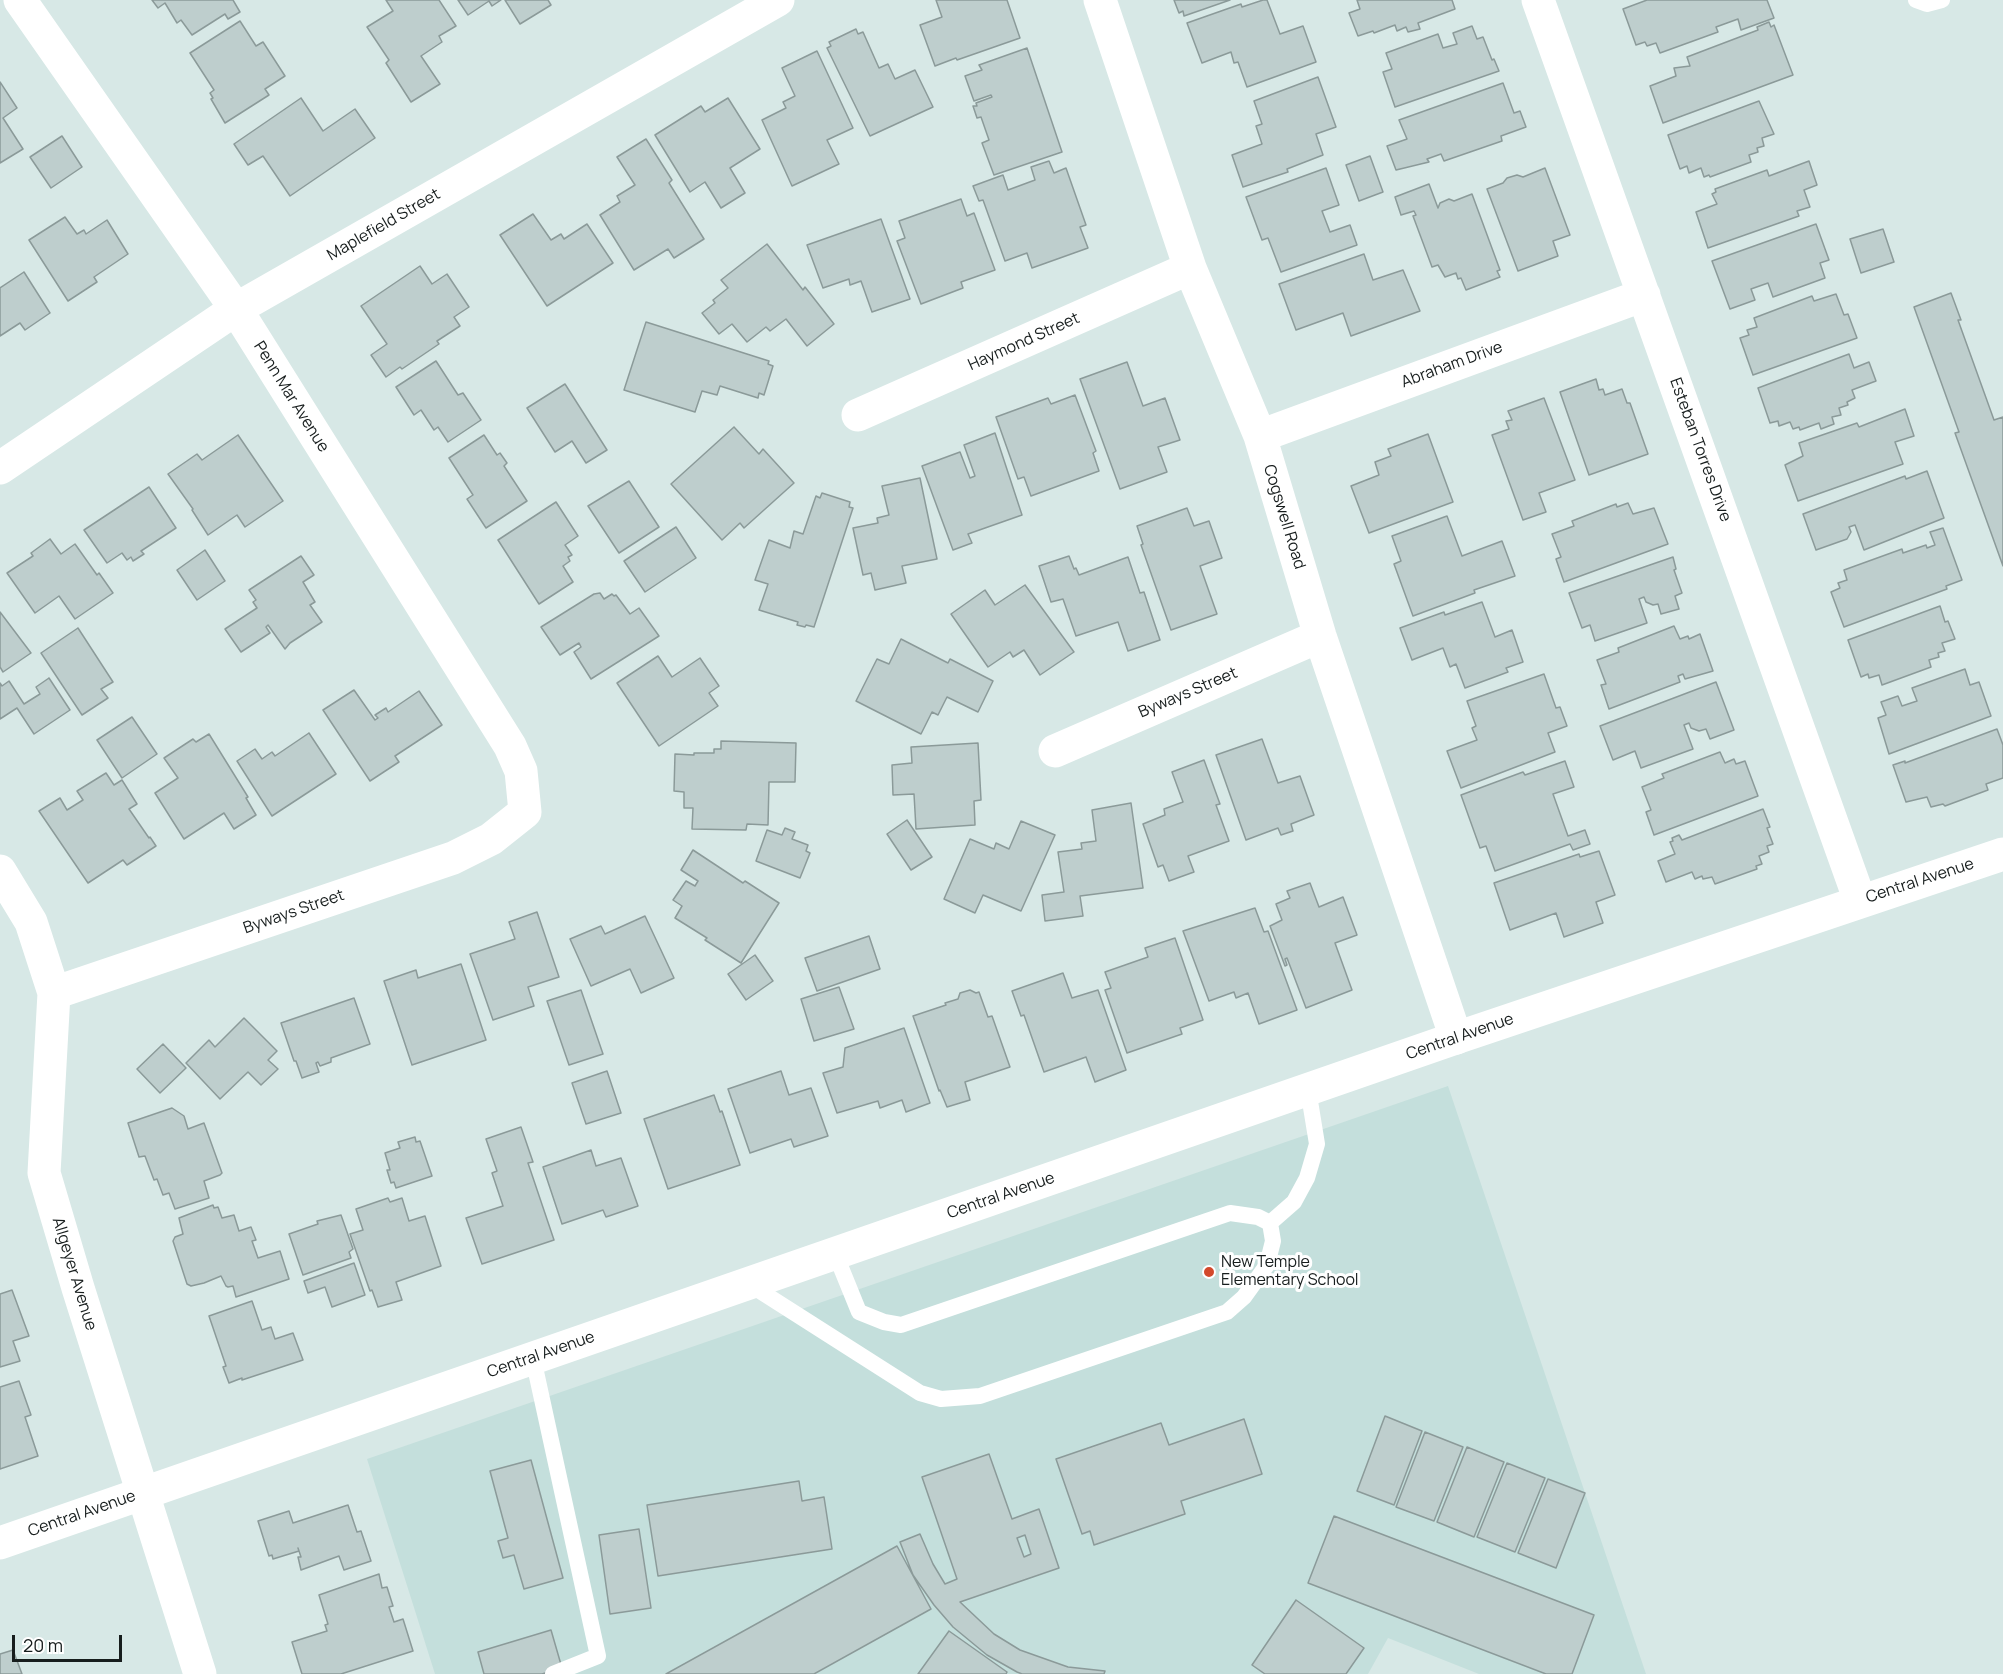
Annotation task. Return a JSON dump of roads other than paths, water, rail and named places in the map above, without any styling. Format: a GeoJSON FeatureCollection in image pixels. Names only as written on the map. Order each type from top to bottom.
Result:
{"type":"FeatureCollection","features":[{"type":"Feature","properties":{"kind":"street","name":"Penn Mar Avenue"},"geometry":{"type":"LineString","coordinates":[[20,0],[236,309],[510,746],[521,771],[525,812]]}},
{"type":"Feature","properties":{"kind":"street","name":"Maplefield Street"},"geometry":{"type":"LineString","coordinates":[[0,468],[236,309],[778,0]]}},
{"type":"Feature","properties":{"kind":"street","name":"Cogswell Road"},"geometry":{"type":"LineString","coordinates":[[1100,0],[1190,268],[1260,436],[1320,636],[1456,1038]]}},
{"type":"Feature","properties":{"kind":"street","name":"Esteban Torres Drive"},"geometry":{"type":"LineString","coordinates":[[1538,0],[1860,901]]}},
{"type":"Feature","properties":{"kind":"street","name":"Haymond Street"},"geometry":{"type":"LineString","coordinates":[[858,416],[1190,268]]}},
{"type":"Feature","properties":{"kind":"street","name":"Abraham Drive"},"geometry":{"type":"LineString","coordinates":[[1260,436],[1644,295]]}},
{"type":"Feature","properties":{"kind":"street","name":"Byways Street"},"geometry":{"type":"LineString","coordinates":[[1055,751],[1320,636]]}},
{"type":"Feature","properties":{"kind":"street","name":"Byways Street"},"geometry":{"type":"LineString","coordinates":[[54,993],[453,858],[491,839],[525,812]]}},
{"type":"Feature","properties":{"kind":"street","name":"Central Avenue"},"geometry":{"type":"LineString","coordinates":[[0,1543],[1456,1038],[2003,854]]}},
{"type":"Feature","properties":{"kind":"street","name":"Allgeyer Avenue"},"geometry":{"type":"LineString","coordinates":[[0,871],[31,922],[54,993],[44,1173],[200,1674]]}},
{"type":"Feature","properties":{"kind":"lane"},"geometry":{"type":"LineString","coordinates":[[1916,0],[1927,4],[1942,0]]}},
{"type":"Feature","properties":{"kind":"lane"},"geometry":{"type":"LineString","coordinates":[[1270,1223],[1294,1202],[1307,1178],[1317,1144],[1308,1089]]}},
{"type":"Feature","properties":{"kind":"lane"},"geometry":{"type":"LineString","coordinates":[[835,1253],[859,1312],[884,1322],[901,1325],[1230,1213],[1258,1217],[1270,1223]]}},
{"type":"Feature","properties":{"kind":"lane"},"geometry":{"type":"LineString","coordinates":[[748,1283],[920,1393],[941,1400],[980,1396],[1227,1312],[1244,1297],[1267,1265],[1273,1241],[1270,1223]]}},
{"type":"Feature","properties":{"kind":"lane"},"geometry":{"type":"LineString","coordinates":[[533,1358],[598,1656],[553,1674]]}},
{"type":"Feature","properties":{"kind":"place","name":"New Temple Elementary School"},"geometry":{"type":"Point","coordinates":[1209,1272]}}]}
